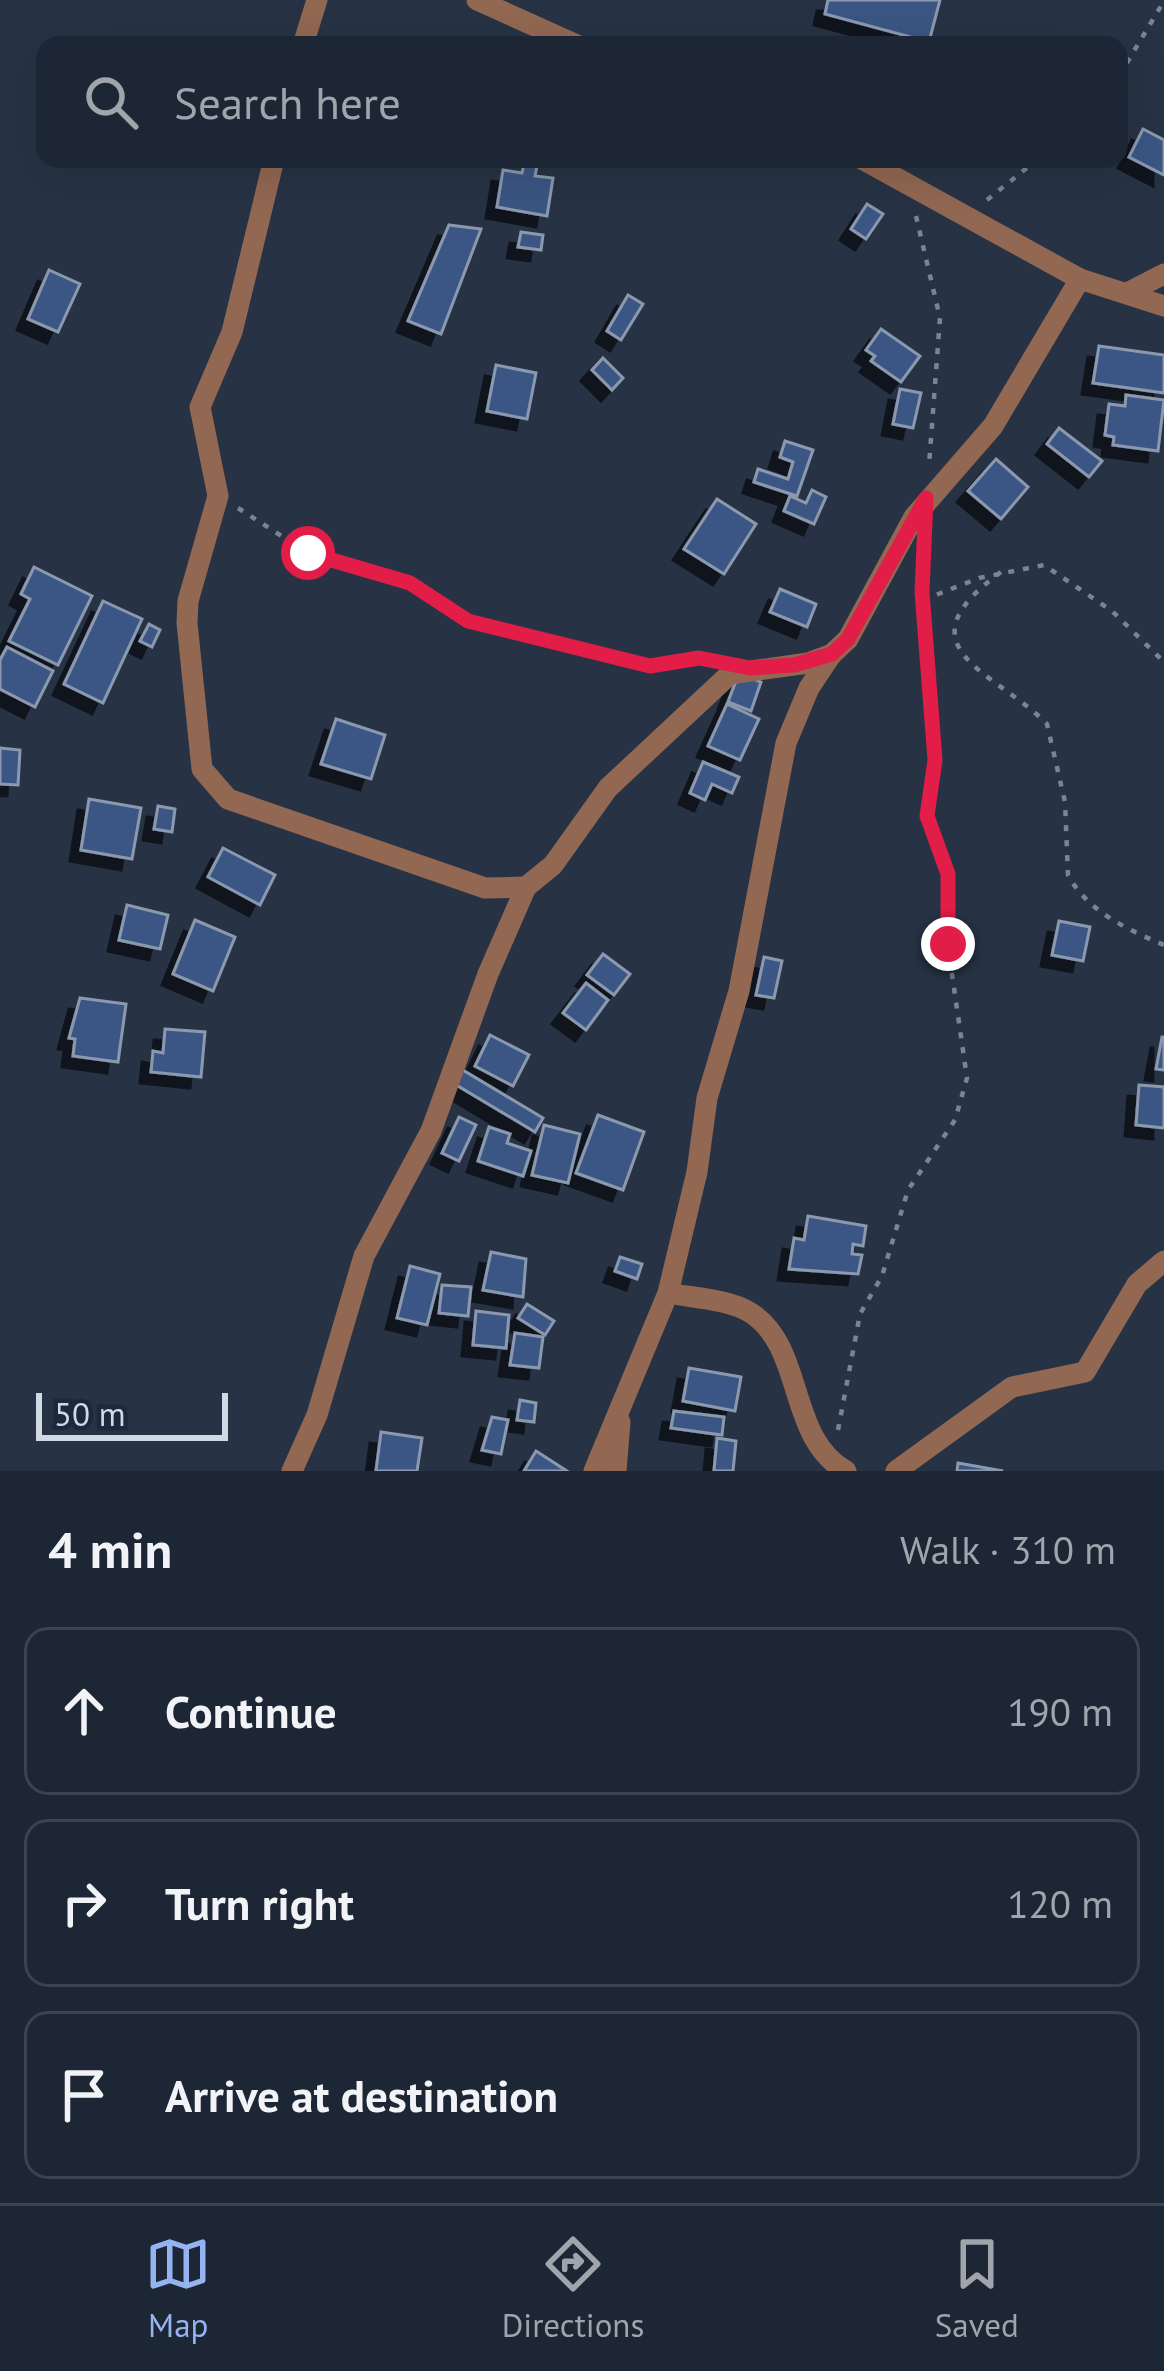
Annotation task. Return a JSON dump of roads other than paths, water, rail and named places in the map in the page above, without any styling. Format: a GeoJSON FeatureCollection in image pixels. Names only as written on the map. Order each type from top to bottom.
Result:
{"type":"FeatureCollection","features":[{"type":"Feature","properties":{"kind":"street"},"geometry":{"type":"LineString","coordinates":[[306,36],[317,0]]}},
{"type":"Feature","properties":{"kind":"street"},"geometry":{"type":"LineString","coordinates":[[477,0],[557,36]]}},
{"type":"Feature","properties":{"kind":"street"},"geometry":{"type":"LineString","coordinates":[[272,168],[232,332],[200,407],[218,496],[187,623],[202,769],[228,799],[485,887],[526,887]]}},
{"type":"Feature","properties":{"kind":"street"},"geometry":{"type":"LineString","coordinates":[[879,168],[1080,279],[1164,306]]}},
{"type":"Feature","properties":{"kind":"street"},"geometry":{"type":"LineString","coordinates":[[1126,293],[1164,274]]}},
{"type":"Feature","properties":{"kind":"street"},"geometry":{"type":"LineString","coordinates":[[594,1471],[668,1292],[697,1172],[707,1097],[736,1004],[786,742],[809,688],[860,620],[926,498],[993,426],[1080,279]]}},
{"type":"Feature","properties":{"kind":"street"},"geometry":{"type":"LineString","coordinates":[[292,1471],[317,1415],[364,1256],[431,1130],[488,974],[526,887],[553,865],[608,788],[718,684],[750,668],[794,665],[832,654]]}},
{"type":"Feature","properties":{"kind":"street"},"geometry":{"type":"LineString","coordinates":[[896,1471],[1012,1387],[1085,1372],[1164,1261]]}},
{"type":"Feature","properties":{"kind":"street"},"geometry":{"type":"LineString","coordinates":[[668,1292],[741,1307],[762,1322],[772,1335],[817,1446],[839,1466]]}},
{"type":"Feature","properties":{"kind":"street"},"geometry":{"type":"LineString","coordinates":[[616,1471],[621,1404]]}}]}
